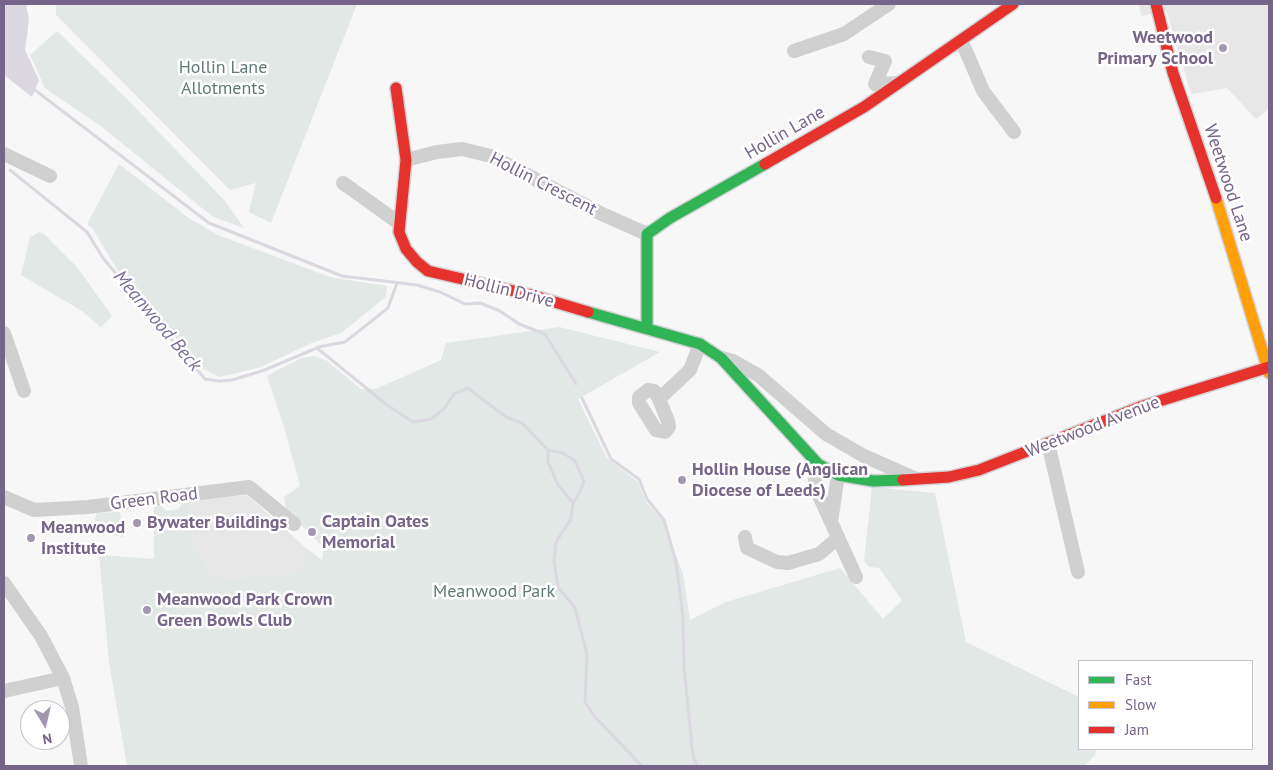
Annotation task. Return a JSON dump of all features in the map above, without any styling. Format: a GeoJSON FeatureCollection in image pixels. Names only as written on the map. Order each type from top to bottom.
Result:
{"type":"FeatureCollection","features":[{"type":"Feature","properties":{"kind":"street"},"geometry":{"type":"LineString","coordinates":[[794,51],[844,34],[889,4]]}},
{"type":"Feature","properties":{"kind":"street","name":"Hollin Lane"},"geometry":{"type":"LineString","coordinates":[[647,234],[670,218],[864,107],[1013,4]]}},
{"type":"Feature","properties":{"kind":"street","name":"Weetwood Lane"},"geometry":{"type":"LineString","coordinates":[[1156,4],[1173,73],[1223,218],[1269,369]]}},
{"type":"Feature","properties":{"kind":"street"},"geometry":{"type":"LineString","coordinates":[[960,42],[966,51],[982,91],[1014,132]]}},
{"type":"Feature","properties":{"kind":"street"},"geometry":{"type":"LineString","coordinates":[[869,57],[885,62],[875,84],[900,82]]}},
{"type":"Feature","properties":{"kind":"street","name":"Hollin Drive"},"geometry":{"type":"LineString","coordinates":[[396,88],[406,160],[398,223],[399,232],[406,249],[428,272],[531,295],[648,327]]}},
{"type":"Feature","properties":{"kind":"street","name":"Hollin Crescent"},"geometry":{"type":"LineString","coordinates":[[406,160],[437,152],[462,149],[491,156],[602,214],[647,234]]}},
{"type":"Feature","properties":{"kind":"street"},"geometry":{"type":"LineString","coordinates":[[4,154],[50,176]]}},
{"type":"Feature","properties":{"kind":"street"},"geometry":{"type":"LineString","coordinates":[[342,184],[398,223]]}},
{"type":"Feature","properties":{"kind":"street"},"geometry":{"type":"LineString","coordinates":[[647,234],[648,327]]}},
{"type":"Feature","properties":{"kind":"street","name":"Weetwood Avenue"},"geometry":{"type":"LineString","coordinates":[[648,327],[700,344],[721,358],[818,464],[838,475],[873,481],[949,477],[979,470],[1158,401],[1269,369]]}},
{"type":"Feature","properties":{"kind":"street"},"geometry":{"type":"LineString","coordinates":[[4,333],[24,391]]}},
{"type":"Feature","properties":{"kind":"street"},"geometry":{"type":"LineString","coordinates":[[658,399],[690,370],[700,344]]}},
{"type":"Feature","properties":{"kind":"street","name":"Weetwood Avenue"},"geometry":{"type":"LineString","coordinates":[[721,358],[733,361],[758,375],[826,434],[864,456],[917,480]]}},
{"type":"Feature","properties":{"kind":"street"},"geometry":{"type":"LineString","coordinates":[[1048,443],[1078,572]]}},
{"type":"Feature","properties":{"kind":"street"},"geometry":{"type":"LineString","coordinates":[[818,464],[815,480],[817,491],[856,578]]}},
{"type":"Feature","properties":{"kind":"street"},"geometry":{"type":"LineString","coordinates":[[831,523],[838,475]]}},
{"type":"Feature","properties":{"kind":"street","name":"Green Road"},"geometry":{"type":"LineString","coordinates":[[4,497],[34,510],[88,507],[249,487],[294,524]]}},
{"type":"Feature","properties":{"kind":"street"},"geometry":{"type":"LineString","coordinates":[[745,537],[747,548],[777,562],[788,564],[819,554],[838,538]]}},
{"type":"Feature","properties":{"kind":"street"},"geometry":{"type":"LineString","coordinates":[[4,583],[41,636],[63,678],[72,707],[82,766]]}},
{"type":"Feature","properties":{"kind":"street"},"geometry":{"type":"LineString","coordinates":[[4,691],[63,678]]}},
{"type":"Feature","properties":{"kind":"shaded area"},"geometry":{"type":"Polygon","coordinates":[[[4,4],[26,5],[29,19],[25,50],[39,80],[32,97],[4,75],[4,4]]]}},
{"type":"Feature","properties":{"kind":"shaded area","name":"Weetwood Primary School"},"geometry":{"type":"Polygon","coordinates":[[[1139,4],[1269,4],[1269,109],[1256,119],[1227,88],[1191,94],[1166,10],[1141,16],[1139,4]]]}},
{"type":"Feature","properties":{"kind":"shaded area"},"geometry":{"type":"Polygon","coordinates":[[[247,495],[306,548],[303,573],[215,580],[193,544],[190,500],[247,495]]]}},
{"type":"Feature","properties":{"kind":"green space","name":"Hollin Lane Allotments"},"geometry":{"type":"Polygon","coordinates":[[[56,4],[357,4],[271,223],[249,212],[256,183],[230,190],[56,15],[56,4]]]}},
{"type":"Feature","properties":{"kind":"green space"},"geometry":{"type":"Polygon","coordinates":[[[57,31],[129,101],[225,201],[244,228],[213,217],[102,127],[45,88],[30,55],[57,31]]]}},
{"type":"Feature","properties":{"kind":"green space"},"geometry":{"type":"Polygon","coordinates":[[[119,164],[190,219],[218,235],[330,277],[387,286],[386,297],[341,333],[309,344],[261,367],[220,377],[201,368],[118,271],[93,229],[87,224],[119,164]]]}},
{"type":"Feature","properties":{"kind":"green space"},"geometry":{"type":"Polygon","coordinates":[[[39,232],[44,234],[77,267],[112,316],[101,327],[82,311],[21,275],[30,237],[39,232]]]}},
{"type":"Feature","properties":{"kind":"green space","name":"Meanwood Park"},"geometry":{"type":"Polygon","coordinates":[[[559,327],[660,352],[578,399],[607,458],[638,482],[646,502],[663,521],[683,574],[690,620],[726,602],[840,568],[883,619],[902,600],[879,568],[869,567],[864,561],[872,487],[935,493],[966,642],[1078,697],[1078,750],[1096,750],[1095,755],[1084,766],[127,766],[109,662],[99,555],[154,559],[154,506],[159,505],[167,511],[179,509],[183,501],[190,500],[193,544],[215,580],[302,573],[306,548],[322,560],[324,548],[286,510],[284,497],[300,486],[285,430],[267,376],[301,358],[314,356],[326,360],[361,389],[376,389],[441,360],[446,343],[559,327]]]}},
{"type":"Feature","properties":{"kind":"green space"},"geometry":{"type":"Polygon","coordinates":[[[120,512],[124,537],[91,532],[97,513],[120,512]]]}},
{"type":"Feature","properties":{"kind":"waterway"},"geometry":{"type":"LineString","coordinates":[[35,90],[209,223],[342,276],[417,285],[440,292],[465,304],[480,303],[500,311],[519,324],[545,334],[576,384]]}},
{"type":"Feature","properties":{"kind":"waterway","name":"Meanwood Beck"},"geometry":{"type":"LineString","coordinates":[[10,170],[87,232],[103,258],[205,379],[232,380],[262,371],[317,348],[387,405],[413,422],[431,419],[444,409],[454,394],[468,388],[506,417],[522,423],[548,450],[548,462],[558,485],[573,503],[571,519],[556,542],[554,561],[558,587],[575,608],[587,654],[585,702],[595,717],[642,766]]}},
{"type":"Feature","properties":{"kind":"waterway"},"geometry":{"type":"LineString","coordinates":[[318,347],[345,342],[388,308],[397,283]]}},
{"type":"Feature","properties":{"kind":"waterway"},"geometry":{"type":"LineString","coordinates":[[582,398],[611,459],[639,479],[647,499],[664,520],[676,562],[683,617],[684,668],[693,756],[697,766]]}},
{"type":"Feature","properties":{"kind":"waterway"},"geometry":{"type":"LineString","coordinates":[[548,450],[563,453],[575,461],[584,481],[573,503]]}},
{"type":"Feature","properties":{"kind":"traffic: fast"},"geometry":{"type":"LineString","coordinates":[[647,327],[647,234],[670,218],[765,164]]}},
{"type":"Feature","properties":{"kind":"traffic: fast"},"geometry":{"type":"LineString","coordinates":[[588,312],[700,344],[721,358],[818,464],[838,475],[873,481],[903,480]]}},
{"type":"Feature","properties":{"kind":"traffic: slow"},"geometry":{"type":"LineString","coordinates":[[1216,198],[1269,373]]}},
{"type":"Feature","properties":{"kind":"traffic: jam"},"geometry":{"type":"LineString","coordinates":[[765,164],[864,107],[1013,4]]}},
{"type":"Feature","properties":{"kind":"traffic: jam"},"geometry":{"type":"LineString","coordinates":[[1156,4],[1173,73],[1216,198]]}},
{"type":"Feature","properties":{"kind":"traffic: jam"},"geometry":{"type":"LineString","coordinates":[[396,88],[406,160],[399,232],[406,249],[417,262],[428,271],[531,295],[588,312]]}},
{"type":"Feature","properties":{"kind":"traffic: jam"},"geometry":{"type":"LineString","coordinates":[[903,480],[949,477],[979,470],[1140,407],[1269,367]]}},
{"type":"Feature","properties":{"kind":"place","name":"Weetwood Primary School"},"geometry":{"type":"Point","coordinates":[1223,48]}},
{"type":"Feature","properties":{"kind":"place","name":"Hollin House (Anglican Diocese of Leeds)"},"geometry":{"type":"Point","coordinates":[682,480]}},
{"type":"Feature","properties":{"kind":"place","name":"Bywater Buildings"},"geometry":{"type":"Point","coordinates":[137,523]}},
{"type":"Feature","properties":{"kind":"place","name":"Captain Oates Memorial"},"geometry":{"type":"Point","coordinates":[312,532]}},
{"type":"Feature","properties":{"kind":"place","name":"Meanwood Institute"},"geometry":{"type":"Point","coordinates":[31,538]}},
{"type":"Feature","properties":{"kind":"place","name":"Meanwood Park Crown Green Bowls Club"},"geometry":{"type":"Point","coordinates":[147,610]}}]}
